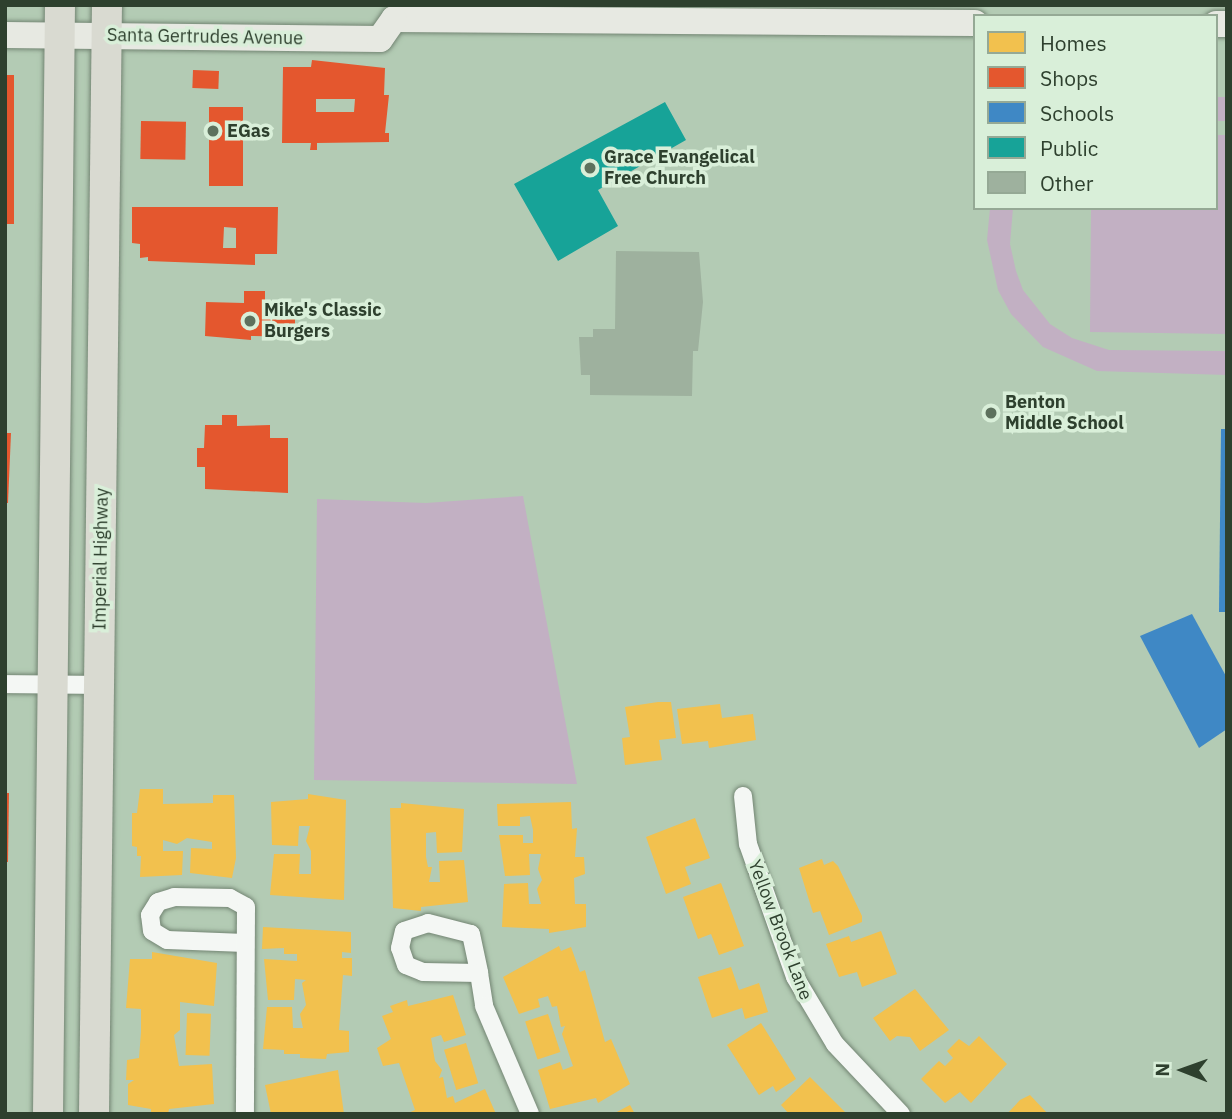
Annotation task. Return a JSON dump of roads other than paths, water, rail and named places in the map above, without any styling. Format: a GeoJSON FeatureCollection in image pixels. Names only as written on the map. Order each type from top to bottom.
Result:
{"type":"FeatureCollection","features":[{"type":"Feature","properties":{"kind":"main road"},"geometry":{"type":"LineString","coordinates":[[48,1114],[60,5]]}},
{"type":"Feature","properties":{"kind":"main road","name":"Imperial Highway"},"geometry":{"type":"LineString","coordinates":[[94,1114],[107,5]]}},
{"type":"Feature","properties":{"kind":"main road","name":"Santa Gertrudes Avenue"},"geometry":{"type":"LineString","coordinates":[[5,34],[380,40],[389,12],[973,23]]}},
{"type":"Feature","properties":{"kind":"main road"},"geometry":{"type":"LineString","coordinates":[[56,388],[103,390]]}},
{"type":"Feature","properties":{"kind":"street"},"geometry":{"type":"LineString","coordinates":[[5,684],[99,685]]}},
{"type":"Feature","properties":{"kind":"street","name":"Yellow Brook Lane"},"geometry":{"type":"LineString","coordinates":[[743,796],[748,844],[795,977],[835,1044],[901,1114]]}},
{"type":"Feature","properties":{"kind":"street"},"geometry":{"type":"LineString","coordinates":[[244,943],[167,940],[152,931],[150,915],[158,902],[174,897],[230,898],[246,906],[245,1114]]}},
{"type":"Feature","properties":{"kind":"street"},"geometry":{"type":"LineString","coordinates":[[479,973],[484,1006],[530,1114]]}},
{"type":"Feature","properties":{"kind":"place","name":"EGas"},"geometry":{"type":"Point","coordinates":[213,131]}},
{"type":"Feature","properties":{"kind":"place","name":"Grace Evangelical Free Church"},"geometry":{"type":"Point","coordinates":[590,168]}},
{"type":"Feature","properties":{"kind":"place","name":"Mike's Classic Burgers"},"geometry":{"type":"Point","coordinates":[250,321]}},
{"type":"Feature","properties":{"kind":"place","name":"Benton Middle School"},"geometry":{"type":"Point","coordinates":[991,413]}}]}
